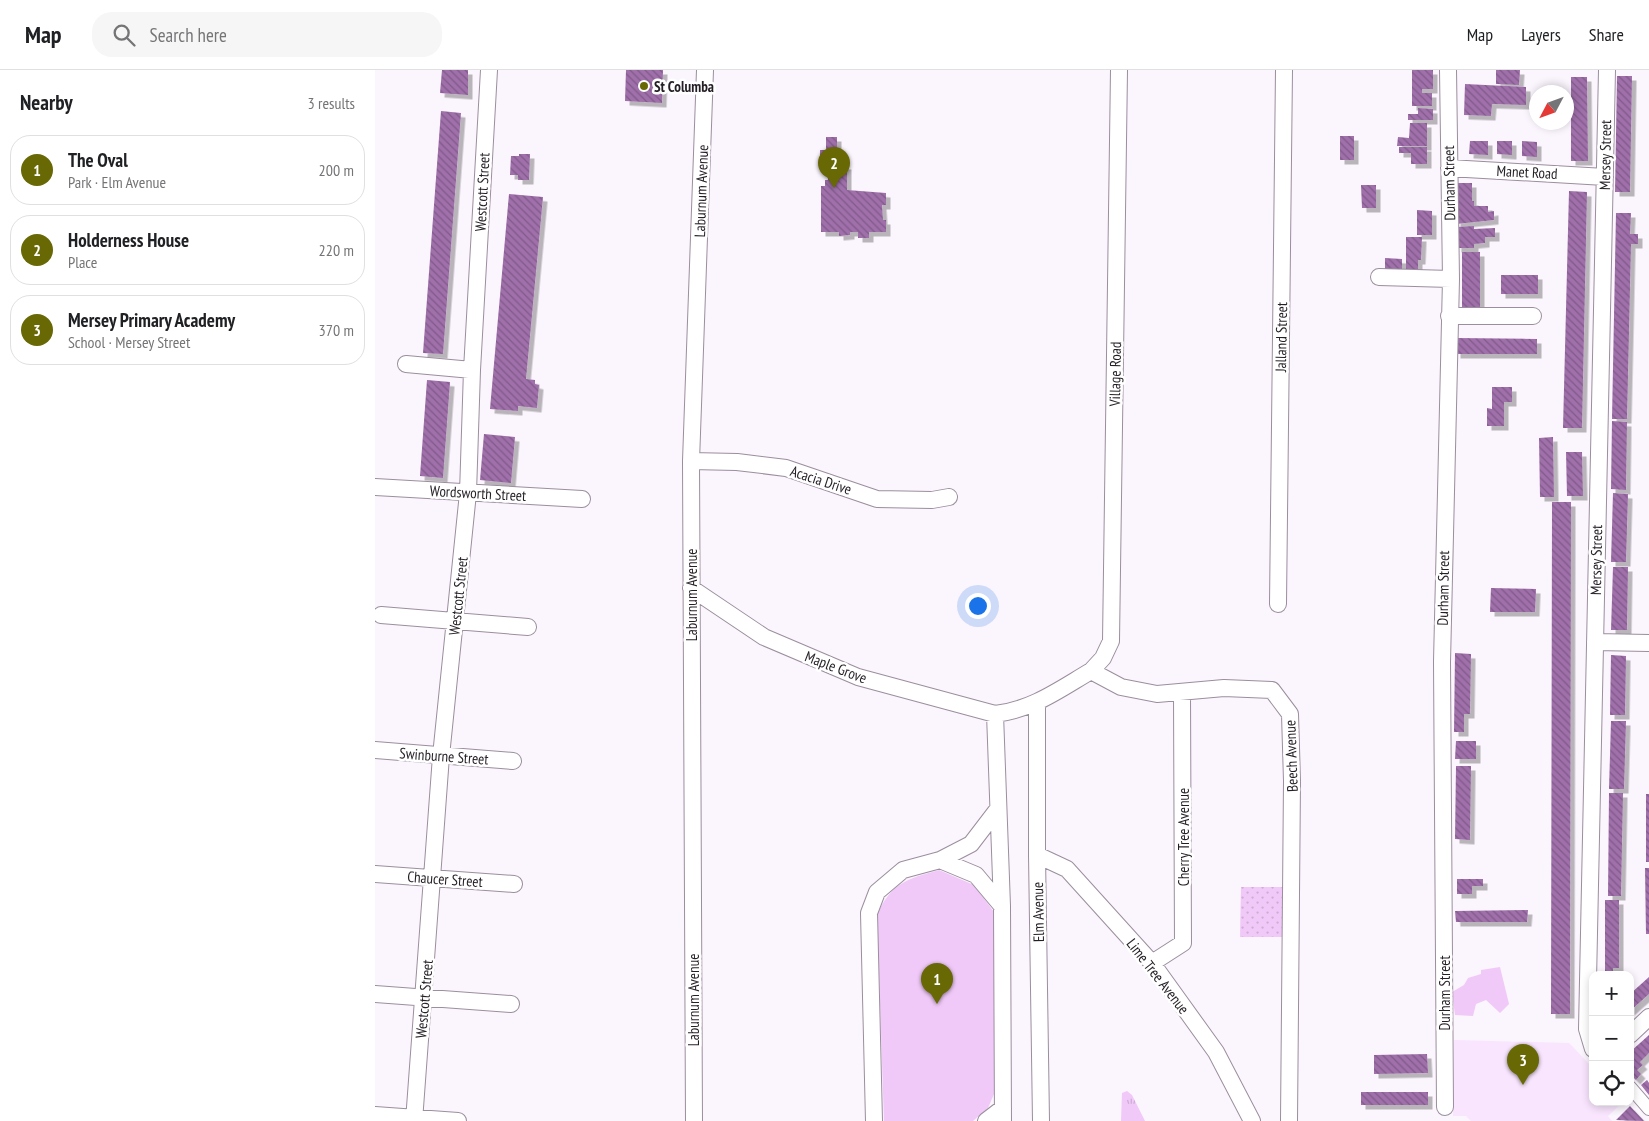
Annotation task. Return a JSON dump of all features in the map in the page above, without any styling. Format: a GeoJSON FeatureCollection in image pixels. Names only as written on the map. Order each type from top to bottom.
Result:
{"type":"FeatureCollection","features":[{"type":"Feature","properties":{"kind":"street","name":"Westcott Street"},"geometry":{"type":"LineString","coordinates":[[414,1119],[434,879],[441,756],[468,493],[472,370],[489,70]]}},
{"type":"Feature","properties":{"kind":"street","name":"Laburnum Avenue"},"geometry":{"type":"LineString","coordinates":[[694,1121],[691,461],[705,70]]}},
{"type":"Feature","properties":{"kind":"street","name":"Village Road"},"geometry":{"type":"LineString","coordinates":[[1091,671],[1103,658],[1111,641],[1119,70]]}},
{"type":"Feature","properties":{"kind":"street","name":"Jalland Street"},"geometry":{"type":"LineString","coordinates":[[1278,604],[1284,70]]}},
{"type":"Feature","properties":{"kind":"street","name":"Durham Street"},"geometry":{"type":"LineString","coordinates":[[1445,1107],[1441,662],[1451,279],[1448,70]]}},
{"type":"Feature","properties":{"kind":"street","name":"Mersey Street"},"geometry":{"type":"LineString","coordinates":[[1589,1036],[1587,1029],[1607,70]]}},
{"type":"Feature","properties":{"kind":"street","name":"Manet Road"},"geometry":{"type":"LineString","coordinates":[[1449,168],[1605,176]]}},
{"type":"Feature","properties":{"kind":"street"},"geometry":{"type":"LineString","coordinates":[[1379,277],[1451,279]]}},
{"type":"Feature","properties":{"kind":"street"},"geometry":{"type":"LineString","coordinates":[[1449,316],[1533,316]]}},
{"type":"Feature","properties":{"kind":"street"},"geometry":{"type":"LineString","coordinates":[[406,364],[472,370]]}},
{"type":"Feature","properties":{"kind":"street","name":"Acacia Drive"},"geometry":{"type":"LineString","coordinates":[[691,461],[737,462],[786,468],[877,499],[932,500],[949,497]]}},
{"type":"Feature","properties":{"kind":"street","name":"Wordsworth Street"},"geometry":{"type":"LineString","coordinates":[[375,487],[582,499]]}},
{"type":"Feature","properties":{"kind":"street","name":"Maple Grove"},"geometry":{"type":"LineString","coordinates":[[691,588],[764,637],[858,677],[995,714]]}},
{"type":"Feature","properties":{"kind":"street"},"geometry":{"type":"LineString","coordinates":[[381,616],[528,627]]}},
{"type":"Feature","properties":{"kind":"street"},"geometry":{"type":"LineString","coordinates":[[1595,642],[1649,643]]}},
{"type":"Feature","properties":{"kind":"street"},"geometry":{"type":"LineString","coordinates":[[987,1121],[1003,1114],[1002,906],[995,714],[1014,712],[1037,703],[1091,671]]}},
{"type":"Feature","properties":{"kind":"street","name":"Beech Avenue"},"geometry":{"type":"LineString","coordinates":[[1091,671],[1121,687],[1157,694],[1182,694],[1224,688],[1272,690],[1290,714],[1292,790],[1289,1121]]}},
{"type":"Feature","properties":{"kind":"street","name":"Cherry Tree Avenue"},"geometry":{"type":"LineString","coordinates":[[1152,963],[1183,944],[1182,694]]}},
{"type":"Feature","properties":{"kind":"street","name":"Elm Avenue"},"geometry":{"type":"LineString","coordinates":[[1037,703],[1041,1121]]}},
{"type":"Feature","properties":{"kind":"street","name":"Swinburne Street"},"geometry":{"type":"LineString","coordinates":[[375,750],[513,761]]}},
{"type":"Feature","properties":{"kind":"street"},"geometry":{"type":"LineString","coordinates":[[874,1121],[869,913],[877,892],[903,870],[940,860],[971,844],[997,810]]}},
{"type":"Feature","properties":{"kind":"street","name":"Lime Tree Avenue"},"geometry":{"type":"LineString","coordinates":[[1037,855],[1067,869],[1152,963],[1216,1052],[1252,1121]]}},
{"type":"Feature","properties":{"kind":"street"},"geometry":{"type":"LineString","coordinates":[[940,860],[976,875],[1002,906]]}},
{"type":"Feature","properties":{"kind":"street","name":"Chaucer Street"},"geometry":{"type":"LineString","coordinates":[[375,874],[514,884]]}},
{"type":"Feature","properties":{"kind":"street"},"geometry":{"type":"LineString","coordinates":[[375,994],[511,1004]]}},
{"type":"Feature","properties":{"kind":"street"},"geometry":{"type":"LineString","coordinates":[[1634,1031],[1649,1017]]}},
{"type":"Feature","properties":{"kind":"street"},"geometry":{"type":"LineString","coordinates":[[1634,1092],[1649,1109]]}},
{"type":"Feature","properties":{"kind":"street"},"geometry":{"type":"LineString","coordinates":[[375,1115],[459,1121]]}},
{"type":"Feature","properties":{"kind":"shaded area"},"geometry":{"type":"Polygon","coordinates":[[[1454,1040],[1569,1043],[1589,1064],[1589,1106],[1619,1106],[1608,1116],[1612,1121],[1471,1121],[1466,1116],[1453,1116],[1454,1040]]]}},
{"type":"Feature","properties":{"kind":"green space"},"geometry":{"type":"Polygon","coordinates":[[[939,870],[974,885],[994,912],[994,1094],[988,1108],[973,1121],[884,1121],[877,915],[882,904],[894,889],[918,876],[939,870]]]}},
{"type":"Feature","properties":{"kind":"green space"},"geometry":{"type":"Polygon","coordinates":[[[1241,887],[1284,887],[1284,937],[1240,937],[1241,887]]]}},
{"type":"Feature","properties":{"kind":"green space"},"geometry":{"type":"Polygon","coordinates":[[[1500,967],[1509,1004],[1500,1013],[1486,1000],[1476,1004],[1473,1016],[1455,1015],[1452,992],[1464,985],[1468,978],[1481,974],[1481,970],[1500,967]]]}},
{"type":"Feature","properties":{"kind":"green space"},"geometry":{"type":"Polygon","coordinates":[[[1127,1091],[1132,1095],[1145,1121],[1121,1121],[1122,1093],[1127,1091]]]}},
{"type":"Feature","properties":{"kind":"building"},"geometry":{"type":"Polygon","coordinates":[[[442,70],[468,70],[468,95],[440,93],[442,70]]]}},
{"type":"Feature","properties":{"kind":"building","name":"St Columba"},"geometry":{"type":"Polygon","coordinates":[[[626,70],[663,70],[662,103],[625,101],[626,70]]]}},
{"type":"Feature","properties":{"kind":"building"},"geometry":{"type":"Polygon","coordinates":[[[1412,70],[1433,70],[1433,89],[1422,89],[1422,93],[1432,93],[1432,106],[1412,106],[1412,70]]]}},
{"type":"Feature","properties":{"kind":"building"},"geometry":{"type":"Polygon","coordinates":[[[1496,70],[1520,70],[1519,85],[1496,84],[1496,70]]]}},
{"type":"Feature","properties":{"kind":"building"},"geometry":{"type":"Polygon","coordinates":[[[1617,76],[1632,76],[1630,192],[1615,192],[1617,76]]]}},
{"type":"Feature","properties":{"kind":"building"},"geometry":{"type":"Polygon","coordinates":[[[1571,77],[1587,77],[1588,161],[1571,161],[1571,130],[1574,130],[1574,85],[1571,85],[1571,77]]]}},
{"type":"Feature","properties":{"kind":"building"},"geometry":{"type":"Polygon","coordinates":[[[1465,84],[1526,87],[1526,105],[1492,104],[1491,116],[1464,115],[1465,84]]]}},
{"type":"Feature","properties":{"kind":"building"},"geometry":{"type":"Polygon","coordinates":[[[1418,108],[1433,109],[1433,120],[1408,120],[1408,114],[1418,114],[1418,108]]]}},
{"type":"Feature","properties":{"kind":"building"},"geometry":{"type":"Polygon","coordinates":[[[441,111],[461,113],[443,354],[423,353],[441,111]]]}},
{"type":"Feature","properties":{"kind":"building"},"geometry":{"type":"Polygon","coordinates":[[[1410,123],[1427,123],[1427,146],[1397,146],[1398,137],[1409,138],[1410,123]]]}},
{"type":"Feature","properties":{"kind":"building"},"geometry":{"type":"Polygon","coordinates":[[[1340,136],[1354,136],[1354,160],[1340,160],[1340,136]]]}},
{"type":"Feature","properties":{"kind":"building"},"geometry":{"type":"Polygon","coordinates":[[[826,137],[837,137],[837,165],[847,165],[847,190],[886,193],[886,205],[882,205],[883,220],[886,220],[886,232],[869,232],[869,238],[858,238],[858,232],[850,232],[850,235],[839,236],[839,232],[821,232],[821,186],[825,186],[825,180],[828,180],[827,163],[820,163],[820,150],[826,150],[826,137]]]}},
{"type":"Feature","properties":{"kind":"building"},"geometry":{"type":"Polygon","coordinates":[[[1470,141],[1488,141],[1488,155],[1469,154],[1470,141]]]}},
{"type":"Feature","properties":{"kind":"building"},"geometry":{"type":"Polygon","coordinates":[[[1497,141],[1512,141],[1512,155],[1497,154],[1497,141]]]}},
{"type":"Feature","properties":{"kind":"building"},"geometry":{"type":"Polygon","coordinates":[[[1522,141],[1537,142],[1537,157],[1522,156],[1522,141]]]}},
{"type":"Feature","properties":{"kind":"building"},"geometry":{"type":"Polygon","coordinates":[[[1399,147],[1427,147],[1427,164],[1411,164],[1411,153],[1399,153],[1399,147]]]}},
{"type":"Feature","properties":{"kind":"building"},"geometry":{"type":"Polygon","coordinates":[[[519,154],[530,154],[529,180],[518,180],[518,175],[510,175],[511,156],[519,156],[519,154]]]}},
{"type":"Feature","properties":{"kind":"building"},"geometry":{"type":"Polygon","coordinates":[[[1457,183],[1472,183],[1472,201],[1474,201],[1474,206],[1488,206],[1488,212],[1494,211],[1494,220],[1456,224],[1457,183]]]}},
{"type":"Feature","properties":{"kind":"building"},"geometry":{"type":"Polygon","coordinates":[[[1361,185],[1376,185],[1376,208],[1362,208],[1361,185]]]}},
{"type":"Feature","properties":{"kind":"building"},"geometry":{"type":"Polygon","coordinates":[[[1569,191],[1587,192],[1582,428],[1563,428],[1569,191]]]}},
{"type":"Feature","properties":{"kind":"building"},"geometry":{"type":"Polygon","coordinates":[[[509,194],[543,197],[526,379],[535,380],[535,384],[539,385],[537,408],[518,406],[518,411],[490,409],[509,194]]]}},
{"type":"Feature","properties":{"kind":"building"},"geometry":{"type":"Polygon","coordinates":[[[1417,210],[1432,211],[1432,235],[1417,235],[1417,210]]]}},
{"type":"Feature","properties":{"kind":"building"},"geometry":{"type":"Polygon","coordinates":[[[1616,213],[1631,213],[1630,234],[1638,234],[1638,244],[1631,244],[1627,419],[1612,419],[1616,213]]]}},
{"type":"Feature","properties":{"kind":"building"},"geometry":{"type":"Polygon","coordinates":[[[1474,226],[1474,229],[1495,228],[1495,237],[1485,237],[1485,243],[1474,244],[1474,248],[1457,248],[1456,227],[1474,226]]]}},
{"type":"Feature","properties":{"kind":"building"},"geometry":{"type":"Polygon","coordinates":[[[1406,237],[1422,237],[1421,260],[1418,260],[1418,272],[1406,272],[1406,237]]]}},
{"type":"Feature","properties":{"kind":"building"},"geometry":{"type":"Polygon","coordinates":[[[1462,252],[1480,252],[1480,309],[1462,309],[1462,252]]]}},
{"type":"Feature","properties":{"kind":"building"},"geometry":{"type":"Polygon","coordinates":[[[1385,258],[1402,259],[1402,271],[1385,271],[1385,258]]]}},
{"type":"Feature","properties":{"kind":"building"},"geometry":{"type":"Polygon","coordinates":[[[1501,275],[1538,275],[1538,294],[1501,294],[1501,275]]]}},
{"type":"Feature","properties":{"kind":"building"},"geometry":{"type":"Polygon","coordinates":[[[1456,338],[1537,339],[1537,354],[1456,354],[1456,338]]]}},
{"type":"Feature","properties":{"kind":"building"},"geometry":{"type":"Polygon","coordinates":[[[427,380],[450,382],[443,478],[420,476],[427,380]]]}},
{"type":"Feature","properties":{"kind":"building"},"geometry":{"type":"Polygon","coordinates":[[[1492,387],[1512,387],[1512,402],[1504,402],[1504,426],[1487,426],[1487,408],[1492,409],[1492,387]]]}},
{"type":"Feature","properties":{"kind":"building"},"geometry":{"type":"Polygon","coordinates":[[[1612,421],[1627,422],[1626,490],[1611,489],[1612,421]]]}},
{"type":"Feature","properties":{"kind":"building"},"geometry":{"type":"Polygon","coordinates":[[[484,434],[515,437],[511,483],[480,480],[484,434]]]}},
{"type":"Feature","properties":{"kind":"building"},"geometry":{"type":"Polygon","coordinates":[[[1553,437],[1554,497],[1540,497],[1539,438],[1553,437]]]}},
{"type":"Feature","properties":{"kind":"building"},"geometry":{"type":"Polygon","coordinates":[[[1566,452],[1582,452],[1583,496],[1567,496],[1566,452]]]}},
{"type":"Feature","properties":{"kind":"building"},"geometry":{"type":"Polygon","coordinates":[[[1613,493],[1628,494],[1626,562],[1611,562],[1613,493]]]}},
{"type":"Feature","properties":{"kind":"building"},"geometry":{"type":"Polygon","coordinates":[[[1552,502],[1571,502],[1570,1014],[1551,1014],[1552,502]]]}},
{"type":"Feature","properties":{"kind":"building"},"geometry":{"type":"Polygon","coordinates":[[[1613,567],[1628,567],[1627,630],[1611,630],[1613,567]]]}},
{"type":"Feature","properties":{"kind":"building"},"geometry":{"type":"Polygon","coordinates":[[[1491,588],[1536,589],[1535,612],[1490,612],[1491,588]]]}},
{"type":"Feature","properties":{"kind":"building"},"geometry":{"type":"Polygon","coordinates":[[[1455,653],[1471,654],[1470,714],[1464,714],[1464,732],[1454,732],[1455,653]]]}},
{"type":"Feature","properties":{"kind":"building"},"geometry":{"type":"Polygon","coordinates":[[[1611,655],[1626,656],[1625,715],[1610,715],[1611,655]]]}},
{"type":"Feature","properties":{"kind":"building"},"geometry":{"type":"Polygon","coordinates":[[[1611,721],[1626,721],[1624,789],[1609,789],[1611,721]]]}},
{"type":"Feature","properties":{"kind":"building"},"geometry":{"type":"Polygon","coordinates":[[[1456,741],[1476,741],[1476,759],[1455,759],[1456,741]]]}},
{"type":"Feature","properties":{"kind":"building"},"geometry":{"type":"Polygon","coordinates":[[[1456,766],[1471,766],[1470,840],[1455,839],[1456,766]]]}},
{"type":"Feature","properties":{"kind":"building"},"geometry":{"type":"Polygon","coordinates":[[[1609,793],[1623,793],[1621,896],[1608,896],[1609,793]]]}},
{"type":"Feature","properties":{"kind":"building"},"geometry":{"type":"Polygon","coordinates":[[[1646,794],[1649,794],[1649,862],[1646,862],[1646,794]]]}},
{"type":"Feature","properties":{"kind":"building"},"geometry":{"type":"Polygon","coordinates":[[[1645,868],[1649,868],[1649,934],[1646,934],[1645,868]]]}},
{"type":"Feature","properties":{"kind":"building"},"geometry":{"type":"Polygon","coordinates":[[[1457,879],[1483,879],[1483,886],[1472,886],[1472,894],[1457,894],[1457,879]]]}},
{"type":"Feature","properties":{"kind":"building"},"geometry":{"type":"Polygon","coordinates":[[[1605,900],[1619,900],[1619,968],[1613,968],[1613,971],[1605,971],[1605,900]]]}},
{"type":"Feature","properties":{"kind":"building"},"geometry":{"type":"Polygon","coordinates":[[[1528,910],[1527,922],[1456,922],[1455,911],[1528,910]]]}},
{"type":"Feature","properties":{"kind":"building"},"geometry":{"type":"Polygon","coordinates":[[[1649,977],[1649,994],[1634,1007],[1634,990],[1649,977]]]}},
{"type":"Feature","properties":{"kind":"building"},"geometry":{"type":"Polygon","coordinates":[[[1649,1035],[1649,1053],[1640,1062],[1643,1065],[1637,1070],[1641,1074],[1636,1080],[1634,1078],[1634,1048],[1649,1035]]]}},
{"type":"Feature","properties":{"kind":"building"},"geometry":{"type":"Polygon","coordinates":[[[1427,1054],[1428,1073],[1374,1074],[1374,1055],[1427,1054]]]}},
{"type":"Feature","properties":{"kind":"building"},"geometry":{"type":"Polygon","coordinates":[[[1647,1080],[1649,1083],[1649,1095],[1641,1085],[1647,1080]]]}},
{"type":"Feature","properties":{"kind":"building"},"geometry":{"type":"Polygon","coordinates":[[[1361,1092],[1428,1092],[1428,1105],[1361,1105],[1361,1092]]]}},
{"type":"Feature","properties":{"kind":"building"},"geometry":{"type":"Polygon","coordinates":[[[1630,1106],[1644,1121],[1616,1120],[1630,1106]]]}},
{"type":"Feature","properties":{"kind":"place","name":"St Columba"},"geometry":{"type":"Point","coordinates":[644,86]}},
{"type":"Feature","properties":{"kind":"place","name":"Holderness House"},"geometry":{"type":"Point","coordinates":[834,188]}},
{"type":"Feature","properties":{"kind":"place","name":"The Oval"},"geometry":{"type":"Point","coordinates":[937,1004]}},
{"type":"Feature","properties":{"kind":"place","name":"Mersey Primary Academy"},"geometry":{"type":"Point","coordinates":[1523,1085]}}]}
